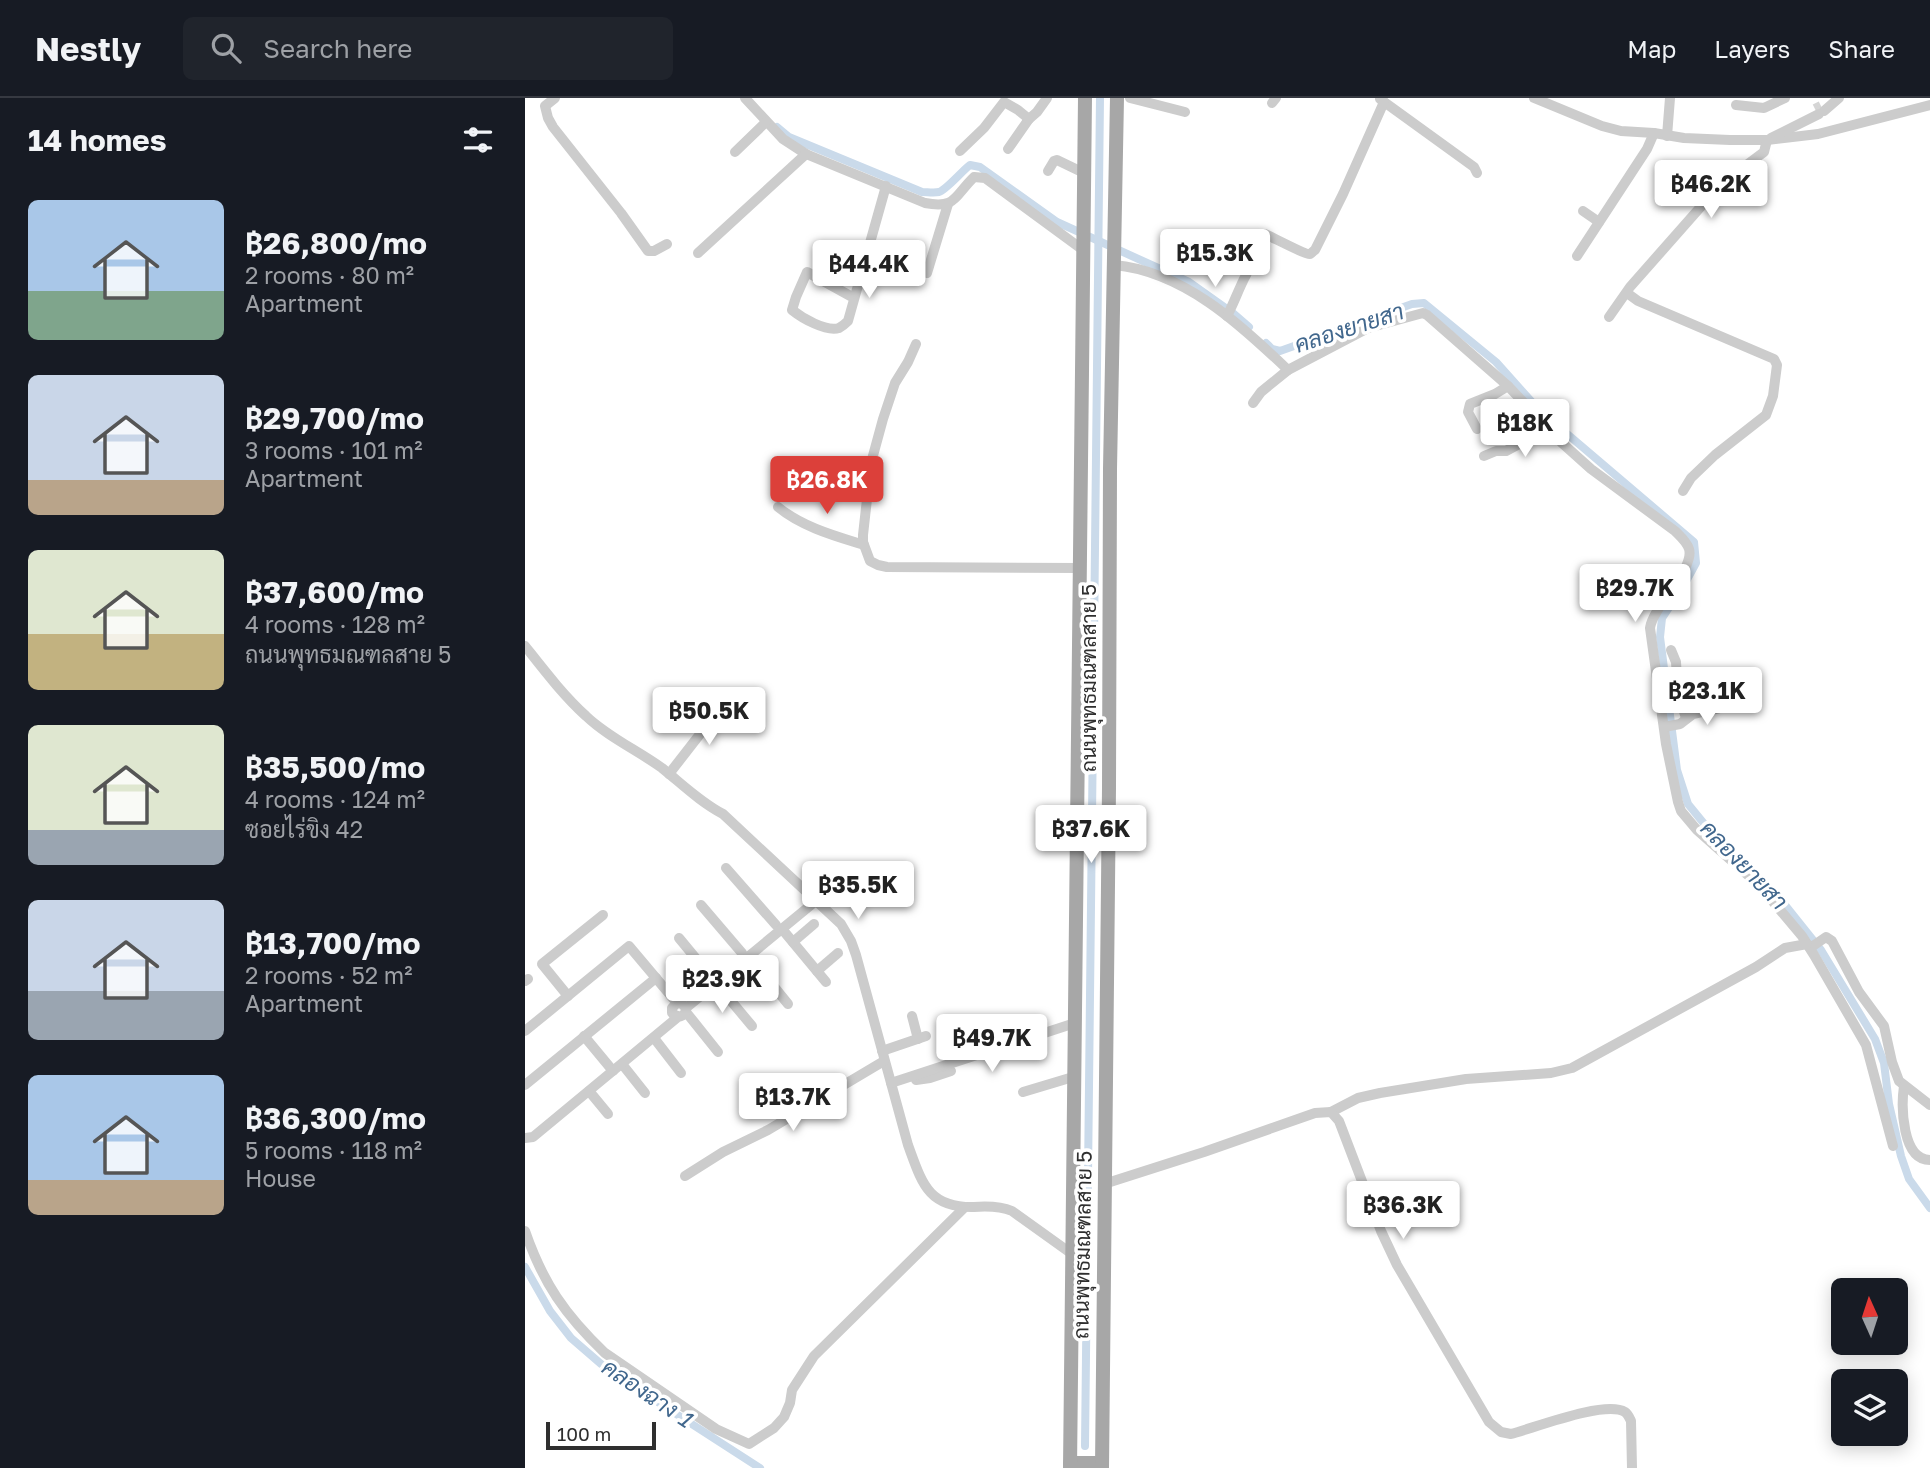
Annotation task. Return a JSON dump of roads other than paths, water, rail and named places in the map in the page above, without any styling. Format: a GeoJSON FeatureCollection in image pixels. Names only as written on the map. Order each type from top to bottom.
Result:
{"type":"FeatureCollection","features":[{"type":"Feature","properties":{"kind":"main road","name":"ถนนพุทธมณฑลสาย 5"},"geometry":{"type":"LineString","coordinates":[[1070,1466],[1085,98]]}},
{"type":"Feature","properties":{"kind":"main road","name":"ถนนพุทธมณฑลสาย 5"},"geometry":{"type":"LineString","coordinates":[[1102,1466],[1110,469],[1117,98]]}},
{"type":"Feature","properties":{"kind":"main road"},"geometry":{"type":"LineString","coordinates":[[1070,1466],[1102,1466]]}},
{"type":"Feature","properties":{"kind":"street"},"geometry":{"type":"LineString","coordinates":[[555,98],[545,106],[553,127],[648,251],[667,244]]}},
{"type":"Feature","properties":{"kind":"street"},"geometry":{"type":"LineString","coordinates":[[745,98],[783,139],[806,154],[925,203],[936,205],[948,204],[975,177],[985,178],[1083,248]]}},
{"type":"Feature","properties":{"kind":"street"},"geometry":{"type":"LineString","coordinates":[[1009,149],[1047,98]]}},
{"type":"Feature","properties":{"kind":"street"},"geometry":{"type":"LineString","coordinates":[[1131,98],[1185,113]]}},
{"type":"Feature","properties":{"kind":"street"},"geometry":{"type":"LineString","coordinates":[[1534,98],[1621,131],[1718,140],[1787,139],[1836,130],[1930,104]]}},
{"type":"Feature","properties":{"kind":"street"},"geometry":{"type":"LineString","coordinates":[[1667,136],[1670,98]]}},
{"type":"Feature","properties":{"kind":"street"},"geometry":{"type":"LineString","coordinates":[[1736,105],[1764,108],[1786,98]]}},
{"type":"Feature","properties":{"kind":"street"},"geometry":{"type":"LineString","coordinates":[[1609,317],[1626,293],[1720,185],[1764,152],[1769,140],[1805,122],[1832,98]]}},
{"type":"Feature","properties":{"kind":"street"},"geometry":{"type":"LineString","coordinates":[[1820,110],[1839,98]]}},
{"type":"Feature","properties":{"kind":"street"},"geometry":{"type":"LineString","coordinates":[[1229,312],[1265,234],[1305,254],[1311,254],[1315,250],[1339,203],[1381,100],[1474,167],[1477,173]]}},
{"type":"Feature","properties":{"kind":"street"},"geometry":{"type":"LineString","coordinates":[[960,151],[984,128],[1004,103],[1029,119]]}},
{"type":"Feature","properties":{"kind":"street"},"geometry":{"type":"LineString","coordinates":[[735,152],[766,122]]}},
{"type":"Feature","properties":{"kind":"street"},"geometry":{"type":"LineString","coordinates":[[1577,257],[1643,156],[1654,133]]}},
{"type":"Feature","properties":{"kind":"street"},"geometry":{"type":"LineString","coordinates":[[698,253],[806,154]]}},
{"type":"Feature","properties":{"kind":"street"},"geometry":{"type":"LineString","coordinates":[[1048,171],[1058,160],[1084,173]]}},
{"type":"Feature","properties":{"kind":"street"},"geometry":{"type":"LineString","coordinates":[[854,298],[807,272],[792,310],[824,327],[838,328],[848,321],[886,186]]}},
{"type":"Feature","properties":{"kind":"street"},"geometry":{"type":"LineString","coordinates":[[927,273],[948,204]]}},
{"type":"Feature","properties":{"kind":"street"},"geometry":{"type":"LineString","coordinates":[[1583,211],[1599,222]]}},
{"type":"Feature","properties":{"kind":"street"},"geometry":{"type":"LineString","coordinates":[[1114,263],[1170,281],[1229,312],[1287,370]]}},
{"type":"Feature","properties":{"kind":"street"},"geometry":{"type":"LineString","coordinates":[[1626,293],[1638,301],[1774,359],[1777,365],[1773,396],[1766,415],[1715,455],[1691,478],[1683,491]]}},
{"type":"Feature","properties":{"kind":"street"},"geometry":{"type":"LineString","coordinates":[[1253,403],[1261,392],[1287,370],[1368,328],[1423,313],[1427,315],[1509,386],[1591,469],[1675,531],[1689,546],[1688,561],[1673,589],[1656,612],[1650,628],[1675,724]]}},
{"type":"Feature","properties":{"kind":"street"},"geometry":{"type":"LineString","coordinates":[[916,344],[895,383],[871,463],[863,535],[870,561],[887,567],[1080,568]]}},
{"type":"Feature","properties":{"kind":"street"},"geometry":{"type":"LineString","coordinates":[[1478,429],[1468,412],[1469,404],[1509,386]]}},
{"type":"Feature","properties":{"kind":"street"},"geometry":{"type":"LineString","coordinates":[[1484,456],[1496,450],[1506,451],[1549,428]]}},
{"type":"Feature","properties":{"kind":"street"},"geometry":{"type":"LineString","coordinates":[[778,507],[802,522],[864,545]]}},
{"type":"Feature","properties":{"kind":"street"},"geometry":{"type":"LineString","coordinates":[[525,646],[586,716],[723,814],[841,924],[851,941],[908,1145],[922,1179],[937,1199],[946,1204],[965,1207],[1005,1208],[1072,1254]]}},
{"type":"Feature","properties":{"kind":"street"},"geometry":{"type":"LineString","coordinates":[[1671,650],[1676,662],[1678,694],[1675,724],[1666,744],[1681,811],[1697,830],[1759,886],[1796,929],[1813,944],[1866,1045],[1893,1146]]}},
{"type":"Feature","properties":{"kind":"street"},"geometry":{"type":"LineString","coordinates":[[669,774],[725,702]]}},
{"type":"Feature","properties":{"kind":"street"},"geometry":{"type":"LineString","coordinates":[[1675,724],[1693,715],[1724,707]]}},
{"type":"Feature","properties":{"kind":"street"},"geometry":{"type":"LineString","coordinates":[[726,868],[826,982]]}},
{"type":"Feature","properties":{"kind":"street"},"geometry":{"type":"LineString","coordinates":[[525,1138],[533,1137],[654,1038],[714,981],[815,898]]}},
{"type":"Feature","properties":{"kind":"street"},"geometry":{"type":"LineString","coordinates":[[701,905],[788,1004]]}},
{"type":"Feature","properties":{"kind":"street"},"geometry":{"type":"LineString","coordinates":[[568,996],[542,964],[603,915]]}},
{"type":"Feature","properties":{"kind":"street"},"geometry":{"type":"LineString","coordinates":[[793,942],[814,924]]}},
{"type":"Feature","properties":{"kind":"street"},"geometry":{"type":"LineString","coordinates":[[1785,948],[1796,929]]}},
{"type":"Feature","properties":{"kind":"street"},"geometry":{"type":"LineString","coordinates":[[1104,1184],[1315,1113],[1331,1112],[1358,1098],[1466,1079],[1551,1073],[1572,1068],[1747,972],[1785,948],[1813,944],[1826,937],[1832,941],[1859,992],[1884,1026],[1895,1072],[1904,1086],[1930,1105]]}},
{"type":"Feature","properties":{"kind":"street"},"geometry":{"type":"LineString","coordinates":[[679,938],[753,1026]]}},
{"type":"Feature","properties":{"kind":"street"},"geometry":{"type":"LineString","coordinates":[[525,1031],[629,946],[717,1052]]}},
{"type":"Feature","properties":{"kind":"street"},"geometry":{"type":"LineString","coordinates":[[817,971],[838,953]]}},
{"type":"Feature","properties":{"kind":"street"},"geometry":{"type":"LineString","coordinates":[[525,1084],[656,978]]}},
{"type":"Feature","properties":{"kind":"street"},"geometry":{"type":"LineString","coordinates":[[685,1176],[723,1152],[768,1129],[883,1056],[922,1037],[912,1016]]}},
{"type":"Feature","properties":{"kind":"street"},"geometry":{"type":"LineString","coordinates":[[891,1083],[907,1078],[930,1078],[1075,1027]]}},
{"type":"Feature","properties":{"kind":"street"},"geometry":{"type":"LineString","coordinates":[[584,1036],[645,1093]]}},
{"type":"Feature","properties":{"kind":"street"},"geometry":{"type":"LineString","coordinates":[[654,1038],[681,1073]]}},
{"type":"Feature","properties":{"kind":"street"},"geometry":{"type":"LineString","coordinates":[[1023,1092],[1073,1076]]}},
{"type":"Feature","properties":{"kind":"street"},"geometry":{"type":"LineString","coordinates":[[1904,1086],[1902,1108],[1911,1150],[1917,1157],[1930,1160]]}},
{"type":"Feature","properties":{"kind":"street"},"geometry":{"type":"LineString","coordinates":[[589,1091],[608,1114]]}},
{"type":"Feature","properties":{"kind":"street"},"geometry":{"type":"LineString","coordinates":[[1331,1112],[1339,1121],[1381,1231],[1397,1265],[1489,1422],[1501,1432],[1511,1434],[1574,1415],[1623,1410],[1631,1421],[1632,1468]]}},
{"type":"Feature","properties":{"kind":"street"},"geometry":{"type":"LineString","coordinates":[[525,1231],[544,1278],[574,1321],[605,1353],[716,1429],[749,1444],[774,1428],[784,1417],[792,1390],[814,1356],[965,1207]]}},
{"type":"Feature","properties":{"kind":"waterway"},"geometry":{"type":"LineString","coordinates":[[1085,1446],[1100,98]]}},
{"type":"Feature","properties":{"kind":"waterway","name":"คลองยายสา"},"geometry":{"type":"LineString","coordinates":[[777,127],[789,137],[922,192],[939,192],[970,165],[980,167],[1057,222],[1189,282],[1249,327]]}},
{"type":"Feature","properties":{"kind":"waterway","name":"คลองยายสา"},"geometry":{"type":"LineString","coordinates":[[1266,343],[1272,349],[1280,351],[1412,304],[1424,303],[1496,362],[1539,410],[1694,542],[1696,563],[1662,618],[1660,637],[1677,770],[1688,804],[1724,848]]}},
{"type":"Feature","properties":{"kind":"waterway","name":"คลองยายสา"},"geometry":{"type":"LineString","coordinates":[[1762,883],[1777,895],[1821,950],[1875,1039],[1884,1063],[1889,1104],[1901,1156],[1909,1179],[1930,1208]]}},
{"type":"Feature","properties":{"kind":"waterway","name":"คลองฉาง 1"},"geometry":{"type":"LineString","coordinates":[[525,1267],[550,1311],[571,1338],[608,1370],[760,1468]]}},
{"type":"Feature","properties":{"kind":"tunnel"},"geometry":{"type":"LineString","coordinates":[[1815,109],[1821,106]]}}]}
